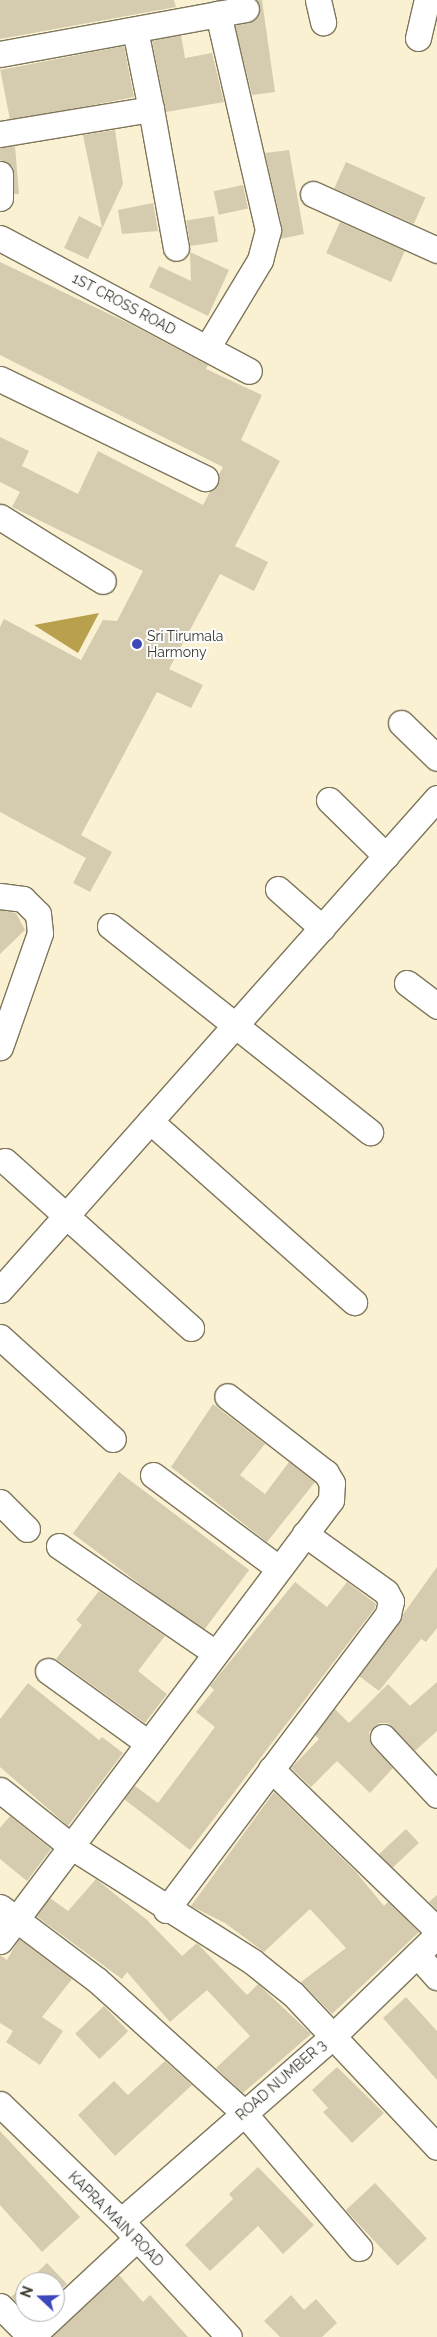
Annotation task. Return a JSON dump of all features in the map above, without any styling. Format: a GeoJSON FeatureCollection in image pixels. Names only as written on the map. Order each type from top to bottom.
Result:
{"type":"FeatureCollection","features":[{"type":"Feature","properties":{"kind":"street"},"geometry":{"type":"LineString","coordinates":[[418,38],[427,0]]}},
{"type":"Feature","properties":{"kind":"street"},"geometry":{"type":"LineString","coordinates":[[0,54],[246,9]]}},
{"type":"Feature","properties":{"kind":"street"},"geometry":{"type":"LineString","coordinates":[[207,348],[260,260],[268,230],[218,14]]}},
{"type":"Feature","properties":{"kind":"street"},"geometry":{"type":"LineString","coordinates":[[135,30],[176,248]]}},
{"type":"Feature","properties":{"kind":"street"},"geometry":{"type":"LineString","coordinates":[[0,134],[151,108]]}},
{"type":"Feature","properties":{"kind":"street"},"geometry":{"type":"LineString","coordinates":[[0,174],[0,198]]}},
{"type":"Feature","properties":{"kind":"street"},"geometry":{"type":"LineString","coordinates":[[313,194],[437,250]]}},
{"type":"Feature","properties":{"kind":"street","name":"1ST CROSS ROAD"},"geometry":{"type":"LineString","coordinates":[[0,238],[249,371]]}},
{"type":"Feature","properties":{"kind":"street"},"geometry":{"type":"LineString","coordinates":[[0,379],[205,478]]}},
{"type":"Feature","properties":{"kind":"street"},"geometry":{"type":"LineString","coordinates":[[0,518],[103,581]]}},
{"type":"Feature","properties":{"kind":"street"},"geometry":{"type":"LineString","coordinates":[[400,723],[437,758]]}},
{"type":"Feature","properties":{"kind":"street"},"geometry":{"type":"LineString","coordinates":[[0,1290],[437,798]]}},
{"type":"Feature","properties":{"kind":"street"},"geometry":{"type":"LineString","coordinates":[[329,800],[386,856]]}},
{"type":"Feature","properties":{"kind":"street"},"geometry":{"type":"LineString","coordinates":[[278,889],[322,928]]}},
{"type":"Feature","properties":{"kind":"street"},"geometry":{"type":"LineString","coordinates":[[0,896],[23,899],[38,914],[40,933],[0,1047]]}},
{"type":"Feature","properties":{"kind":"street"},"geometry":{"type":"LineString","coordinates":[[110,926],[370,1132]]}},
{"type":"Feature","properties":{"kind":"street"},"geometry":{"type":"LineString","coordinates":[[407,983],[437,1006]]}},
{"type":"Feature","properties":{"kind":"street"},"geometry":{"type":"LineString","coordinates":[[150,1121],[354,1302]]}},
{"type":"Feature","properties":{"kind":"street"},"geometry":{"type":"LineString","coordinates":[[5,1161],[65,1217],[191,1328]]}},
{"type":"Feature","properties":{"kind":"street"},"geometry":{"type":"LineString","coordinates":[[0,1337],[113,1439]]}},
{"type":"Feature","properties":{"kind":"street"},"geometry":{"type":"LineString","coordinates":[[0,1942],[8,1912],[72,1847],[277,1567],[331,1500],[332,1483],[326,1473],[227,1396]]}},
{"type":"Feature","properties":{"kind":"street"},"geometry":{"type":"LineString","coordinates":[[153,1475],[277,1567]]}},
{"type":"Feature","properties":{"kind":"street"},"geometry":{"type":"LineString","coordinates":[[0,1502],[27,1529]]}},
{"type":"Feature","properties":{"kind":"street"},"geometry":{"type":"LineString","coordinates":[[166,1910],[388,1614],[391,1600],[305,1534]]}},
{"type":"Feature","properties":{"kind":"street"},"geometry":{"type":"LineString","coordinates":[[59,1546],[215,1653]]}},
{"type":"Feature","properties":{"kind":"street"},"geometry":{"type":"LineString","coordinates":[[48,1671],[148,1743]]}},
{"type":"Feature","properties":{"kind":"street"},"geometry":{"type":"LineString","coordinates":[[383,1737],[437,1795]]}},
{"type":"Feature","properties":{"kind":"street"},"geometry":{"type":"LineString","coordinates":[[271,1769],[437,1930]]}},
{"type":"Feature","properties":{"kind":"street"},"geometry":{"type":"LineString","coordinates":[[0,1790],[72,1847],[166,1910],[252,1962],[335,2034],[434,2137]]}},
{"type":"Feature","properties":{"kind":"street"},"geometry":{"type":"LineString","coordinates":[[8,1912],[97,1980],[243,2112],[360,2248]]}},
{"type":"Feature","properties":{"kind":"street","name":"ROAD NUMBER 3"},"geometry":{"type":"LineString","coordinates":[[31,2337],[129,2229],[243,2112],[335,2034],[437,1935]]}},
{"type":"Feature","properties":{"kind":"street"},"geometry":{"type":"LineString","coordinates":[[417,1955],[437,1977]]}},
{"type":"Feature","properties":{"kind":"street","name":"KAPRA MAIN ROAD"},"geometry":{"type":"LineString","coordinates":[[0,2104],[129,2229],[228,2337]]}},
{"type":"Feature","properties":{"kind":"street"},"geometry":{"type":"LineString","coordinates":[[0,2306],[31,2337]]}},
{"type":"Feature","properties":{"kind":"shaded area"},"geometry":{"type":"Polygon","coordinates":[[[99,613],[78,653],[34,625],[99,613]]]}},
{"type":"Feature","properties":{"kind":"building"},"geometry":{"type":"Polygon","coordinates":[[[0,0],[174,0],[176,7],[0,39],[0,0]]]}},
{"type":"Feature","properties":{"kind":"building"},"geometry":{"type":"Polygon","coordinates":[[[257,0],[262,0],[275,92],[252,95],[235,26],[256,20],[260,7],[257,0]]]}},
{"type":"Feature","properties":{"kind":"building"},"geometry":{"type":"Polygon","coordinates":[[[181,35],[185,58],[212,53],[224,102],[166,112],[152,41],[181,35]]]}},
{"type":"Feature","properties":{"kind":"building"},"geometry":{"type":"Polygon","coordinates":[[[124,46],[134,97],[10,121],[0,70],[124,46]]]}},
{"type":"Feature","properties":{"kind":"building"},"geometry":{"type":"Polygon","coordinates":[[[115,130],[123,184],[88,259],[64,248],[79,216],[102,228],[83,135],[115,130]]]}},
{"type":"Feature","properties":{"kind":"building"},"geometry":{"type":"Polygon","coordinates":[[[32,143],[15,146],[19,194],[14,194],[13,167],[0,160],[0,148],[32,143]]]}},
{"type":"Feature","properties":{"kind":"building"},"geometry":{"type":"Polygon","coordinates":[[[289,150],[304,234],[280,239],[282,227],[265,153],[289,150]]]}},
{"type":"Feature","properties":{"kind":"building"},"geometry":{"type":"Polygon","coordinates":[[[346,162],[425,197],[414,224],[334,188],[346,162]]]}},
{"type":"Feature","properties":{"kind":"building"},"geometry":{"type":"Polygon","coordinates":[[[243,185],[248,208],[219,215],[214,191],[243,185]]]}},
{"type":"Feature","properties":{"kind":"building"},"geometry":{"type":"Polygon","coordinates":[[[153,203],[158,231],[122,234],[118,210],[153,203]]]}},
{"type":"Feature","properties":{"kind":"building"},"geometry":{"type":"Polygon","coordinates":[[[214,216],[218,242],[190,246],[186,220],[214,216]]]}},
{"type":"Feature","properties":{"kind":"building"},"geometry":{"type":"Polygon","coordinates":[[[340,222],[405,251],[391,282],[326,253],[340,222]]]}},
{"type":"Feature","properties":{"kind":"building"},"geometry":{"type":"Polygon","coordinates":[[[190,252],[229,270],[208,316],[149,287],[159,266],[191,281],[190,252]]]}},
{"type":"Feature","properties":{"kind":"building"},"geometry":{"type":"Polygon","coordinates":[[[0,262],[128,323],[208,365],[206,369],[262,395],[241,440],[280,461],[235,546],[268,562],[254,591],[220,574],[169,669],[203,685],[191,708],[157,692],[81,835],[112,852],[90,892],[73,883],[86,858],[0,812],[0,627],[4,619],[81,660],[103,620],[117,621],[143,571],[12,507],[20,492],[0,482],[0,437],[29,451],[22,466],[78,494],[98,451],[203,505],[223,467],[0,355],[0,262]]]}},
{"type":"Feature","properties":{"kind":"building"},"geometry":{"type":"Polygon","coordinates":[[[0,910],[16,913],[25,930],[0,954],[0,910]]]}},
{"type":"Feature","properties":{"kind":"building"},"geometry":{"type":"Polygon","coordinates":[[[213,1404],[265,1444],[240,1475],[265,1494],[289,1462],[315,1482],[267,1542],[171,1467],[213,1404]]]}},
{"type":"Feature","properties":{"kind":"building"},"geometry":{"type":"Polygon","coordinates":[[[119,1472],[249,1570],[203,1632],[73,1533],[119,1472]]]}},
{"type":"Feature","properties":{"kind":"building"},"geometry":{"type":"Polygon","coordinates":[[[437,1567],[437,1628],[426,1642],[421,1639],[379,1691],[359,1676],[437,1567]]]}},
{"type":"Feature","properties":{"kind":"building"},"geometry":{"type":"Polygon","coordinates":[[[295,1582],[327,1607],[347,1582],[376,1604],[375,1608],[190,1850],[124,1799],[135,1786],[158,1803],[215,1727],[196,1712],[214,1690],[210,1686],[295,1582]]]}},
{"type":"Feature","properties":{"kind":"building"},"geometry":{"type":"Polygon","coordinates":[[[99,1591],[165,1636],[138,1671],[167,1694],[145,1723],[56,1659],[82,1625],[76,1620],[99,1591]]]}},
{"type":"Feature","properties":{"kind":"building"},"geometry":{"type":"Polygon","coordinates":[[[437,1682],[437,1731],[415,1751],[388,1723],[379,1723],[369,1732],[372,1746],[393,1768],[370,1793],[337,1761],[311,1787],[291,1768],[319,1739],[315,1735],[335,1709],[349,1723],[388,1684],[410,1706],[437,1682]]]}},
{"type":"Feature","properties":{"kind":"building"},"geometry":{"type":"Polygon","coordinates":[[[28,1683],[99,1740],[102,1737],[123,1753],[68,1826],[0,1767],[0,1719],[28,1683]]]}},
{"type":"Feature","properties":{"kind":"building"},"geometry":{"type":"Polygon","coordinates":[[[274,1792],[356,1872],[384,1906],[388,1902],[419,1932],[332,2014],[301,1982],[346,1948],[310,1909],[264,1952],[225,1923],[191,1906],[274,1792]]]}},
{"type":"Feature","properties":{"kind":"building"},"geometry":{"type":"Polygon","coordinates":[[[10,1816],[51,1849],[27,1881],[0,1859],[0,1828],[10,1816]]]}},
{"type":"Feature","properties":{"kind":"building"},"geometry":{"type":"Polygon","coordinates":[[[406,1829],[419,1843],[392,1868],[379,1854],[406,1829]]]}},
{"type":"Feature","properties":{"kind":"building"},"geometry":{"type":"Polygon","coordinates":[[[96,1879],[147,1920],[182,1956],[197,1943],[247,1995],[258,1984],[311,2034],[243,2093],[216,2068],[250,2036],[207,1990],[170,2022],[127,1972],[122,1979],[36,1916],[50,1898],[68,1911],[96,1879]]]}},
{"type":"Feature","properties":{"kind":"building"},"geometry":{"type":"Polygon","coordinates":[[[437,1895],[437,1910],[429,1902],[437,1895]]]}},
{"type":"Feature","properties":{"kind":"building"},"geometry":{"type":"Polygon","coordinates":[[[19,1939],[72,1979],[42,2017],[63,2031],[40,2065],[6,2042],[13,2031],[0,2023],[0,1955],[7,1960],[19,1939]]]}},
{"type":"Feature","properties":{"kind":"building"},"geometry":{"type":"Polygon","coordinates":[[[406,1997],[437,2031],[437,2080],[383,2018],[406,1997]]]}},
{"type":"Feature","properties":{"kind":"building"},"geometry":{"type":"Polygon","coordinates":[[[104,2006],[128,2031],[100,2059],[75,2034],[104,2006]]]}},
{"type":"Feature","properties":{"kind":"building"},"geometry":{"type":"Polygon","coordinates":[[[165,2061],[192,2085],[115,2156],[78,2115],[114,2081],[128,2095],[165,2061]]]}},
{"type":"Feature","properties":{"kind":"building"},"geometry":{"type":"Polygon","coordinates":[[[337,2067],[384,2113],[352,2143],[323,2112],[328,2108],[312,2090],[337,2067]]]}},
{"type":"Feature","properties":{"kind":"building"},"geometry":{"type":"Polygon","coordinates":[[[0,2131],[80,2217],[42,2252],[0,2205],[0,2131]]]}},
{"type":"Feature","properties":{"kind":"building"},"geometry":{"type":"Polygon","coordinates":[[[258,2167],[314,2225],[283,2254],[258,2226],[210,2271],[185,2245],[233,2199],[229,2194],[258,2167]]]}},
{"type":"Feature","properties":{"kind":"building"},"geometry":{"type":"Polygon","coordinates":[[[375,2183],[427,2239],[398,2266],[346,2210],[375,2183]]]}},
{"type":"Feature","properties":{"kind":"building"},"geometry":{"type":"Polygon","coordinates":[[[47,2263],[56,2272],[38,2272],[47,2263]]]}},
{"type":"Feature","properties":{"kind":"building"},"geometry":{"type":"Polygon","coordinates":[[[119,2275],[143,2302],[150,2295],[188,2337],[52,2337],[119,2275]]]}},
{"type":"Feature","properties":{"kind":"building"},"geometry":{"type":"Polygon","coordinates":[[[291,2295],[304,2310],[316,2299],[337,2323],[322,2337],[280,2337],[264,2321],[291,2295]]]}},
{"type":"Feature","properties":{"kind":"place","name":"Sri Tirumala Harmony"},"geometry":{"type":"Point","coordinates":[137,644]}}]}
